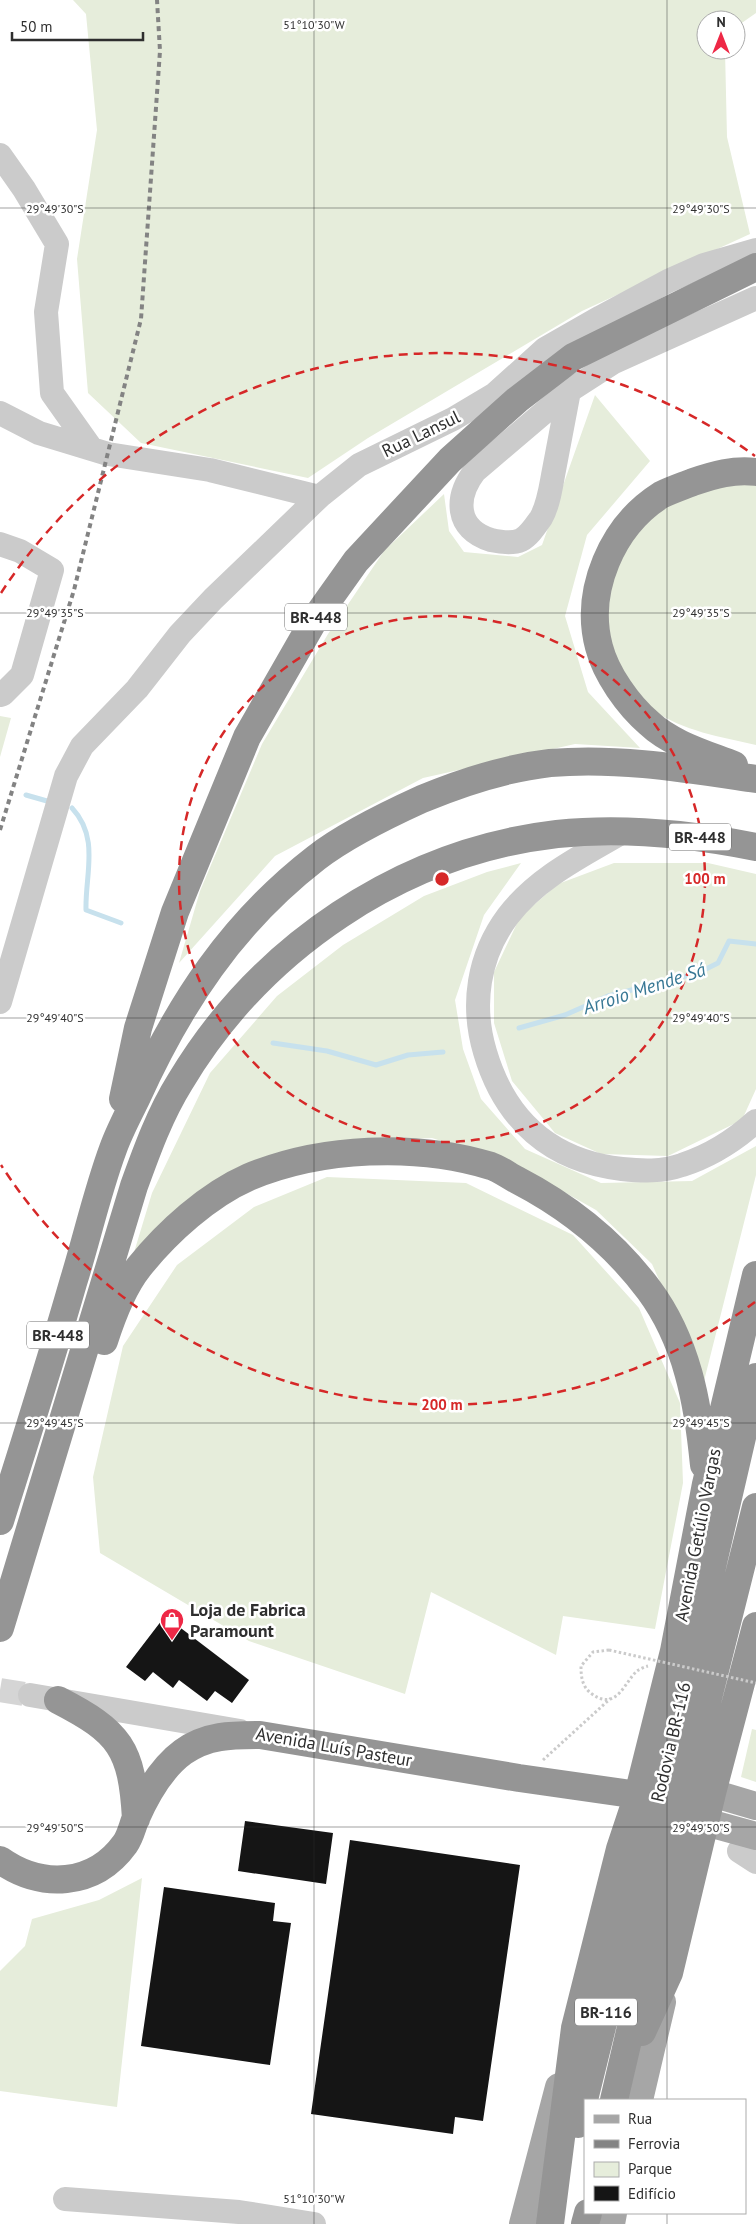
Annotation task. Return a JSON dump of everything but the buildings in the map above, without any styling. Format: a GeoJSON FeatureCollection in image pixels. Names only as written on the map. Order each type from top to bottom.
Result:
{"type":"FeatureCollection","features":[{"type":"Feature","properties":{"kind":"highway","name":"BR-448"},"geometry":{"type":"LineString","coordinates":[[0,1521],[40,1395],[113,1148],[138,1028],[175,912],[247,737],[314,620],[356,561],[450,460],[517,400],[573,357],[756,267]]}},
{"type":"Feature","properties":{"kind":"highway"},"geometry":{"type":"LineString","coordinates":[[756,472],[741,470],[710,476],[661,495],[635,518],[612,546],[601,573],[596,610],[599,648],[610,673],[649,724],[683,745],[756,774]]}},
{"type":"Feature","properties":{"kind":"highway","name":"BR-448"},"geometry":{"type":"LineString","coordinates":[[113,1148],[156,1055],[186,1000],[253,914],[318,856],[397,810],[446,789],[501,772],[549,764],[600,761],[660,765],[756,779]]}},
{"type":"Feature","properties":{"kind":"highway","name":"BR-448"},"geometry":{"type":"LineString","coordinates":[[0,1628],[134,1186],[154,1132],[179,1083],[207,1040],[237,1003],[276,964],[322,926],[373,894],[420,871],[468,852],[518,840],[559,834],[623,832],[688,835],[756,847]]}},
{"type":"Feature","properties":{"kind":"highway"},"geometry":{"type":"LineString","coordinates":[[70,1402],[88,1383],[112,1318],[138,1268],[170,1234],[209,1201],[248,1178],[310,1158],[370,1151],[428,1154],[492,1167],[538,1191],[585,1222],[618,1254],[649,1291],[668,1322],[686,1364],[698,1411],[706,1484]]}},
{"type":"Feature","properties":{"kind":"highway","name":"Avenida Getúlio Vargas"},"geometry":{"type":"LineString","coordinates":[[575,2028],[620,1849],[638,1795],[674,1651],[706,1484],[756,1275]]}},
{"type":"Feature","properties":{"kind":"highway","name":"Rodovia BR-116"},"geometry":{"type":"LineString","coordinates":[[552,2224],[658,1800],[756,1376]]}},
{"type":"Feature","properties":{"kind":"highway","name":"Rodovia BR-116"},"geometry":{"type":"LineString","coordinates":[[624,2095],[704,1714],[756,1507]]}},
{"type":"Feature","properties":{"kind":"highway"},"geometry":{"type":"LineString","coordinates":[[705,1822],[756,1626]]}},
{"type":"Feature","properties":{"kind":"highway"},"geometry":{"type":"LineString","coordinates":[[58,1700],[92,1718],[116,1740],[131,1770],[136,1819]]}},
{"type":"Feature","properties":{"kind":"highway"},"geometry":{"type":"LineString","coordinates":[[0,1860],[17,1872],[40,1880],[71,1879],[93,1870],[114,1856],[126,1843],[136,1819],[163,1771],[182,1752],[202,1741],[218,1736],[260,1735]]}},
{"type":"Feature","properties":{"kind":"highway","name":"Avenida Luís Pasteur"},"geometry":{"type":"LineString","coordinates":[[260,1735],[519,1778],[638,1795]]}},
{"type":"Feature","properties":{"kind":"highway","name":"BR-116"},"geometry":{"type":"LineString","coordinates":[[624,2095],[669,1973],[705,1822]]}},
{"type":"Feature","properties":{"kind":"highway","name":"BR-116"},"geometry":{"type":"LineString","coordinates":[[552,2224],[575,2028]]}},
{"type":"Feature","properties":{"kind":"main road"},"geometry":{"type":"LineString","coordinates":[[712,1793],[756,1806]]}},
{"type":"Feature","properties":{"kind":"main road"},"geometry":{"type":"LineString","coordinates":[[705,1822],[750,1850]]}},
{"type":"Feature","properties":{"kind":"main road"},"geometry":{"type":"LineString","coordinates":[[523,2224],[575,2028]]}},
{"type":"Feature","properties":{"kind":"street"},"geometry":{"type":"LineString","coordinates":[[0,155],[24,189],[57,244],[46,312],[52,393],[90,448]]}},
{"type":"Feature","properties":{"kind":"street","name":"Rua Lansul"},"geometry":{"type":"LineString","coordinates":[[0,1002],[66,776],[82,746],[137,689],[180,634],[213,599],[319,496],[359,465],[453,419],[495,394],[545,349],[600,317],[668,281],[704,265],[756,250]]}},
{"type":"Feature","properties":{"kind":"street"},"geometry":{"type":"LineString","coordinates":[[569,391],[548,496],[542,516],[534,529],[522,540],[496,541],[480,536],[467,525],[461,510],[466,483],[474,471],[569,391],[614,362],[756,298]]}},
{"type":"Feature","properties":{"kind":"street"},"geometry":{"type":"LineString","coordinates":[[0,413],[40,433],[108,454],[210,470],[319,496]]}},
{"type":"Feature","properties":{"kind":"street"},"geometry":{"type":"LineString","coordinates":[[0,544],[20,551],[52,570],[22,675],[0,695]]}},
{"type":"Feature","properties":{"kind":"street"},"geometry":{"type":"LineString","coordinates":[[623,832],[548,876],[508,916],[490,948],[483,963],[479,984],[479,1032],[489,1065],[501,1092],[516,1115],[541,1138],[568,1156],[598,1166],[654,1171],[680,1166],[713,1153],[756,1121]]}},
{"type":"Feature","properties":{"kind":"street","name":"Avenida Luís Pasteur"},"geometry":{"type":"LineString","coordinates":[[30,1695],[260,1735]]}},
{"type":"Feature","properties":{"kind":"street"},"geometry":{"type":"LineString","coordinates":[[65,2199],[239,2212],[314,2224]]}},
{"type":"Feature","properties":{"kind":"path"},"geometry":{"type":"LineString","coordinates":[[611,1698],[593,1695],[583,1683],[581,1666],[593,1652],[609,1650],[756,1683]]}},
{"type":"Feature","properties":{"kind":"path"},"geometry":{"type":"LineString","coordinates":[[519,1778],[544,1759],[611,1698],[621,1693],[636,1672],[674,1651]]}},
{"type":"Feature","properties":{"kind":"green space"},"geometry":{"type":"Polygon","coordinates":[[[73,0],[756,0],[756,13],[746,20],[746,10],[696,10],[696,60],[725,60],[727,137],[750,234],[582,311],[368,438],[308,478],[141,443],[88,393],[77,259],[97,130],[86,14],[73,0]]]}},
{"type":"Feature","properties":{"kind":"green space"},"geometry":{"type":"Polygon","coordinates":[[[595,395],[650,461],[587,535],[565,616],[588,692],[640,748],[575,744],[423,778],[275,856],[179,963],[200,891],[262,744],[328,634],[384,551],[444,494],[449,531],[464,552],[518,557],[542,545],[595,395]]]}},
{"type":"Feature","properties":{"kind":"green space"},"geometry":{"type":"Polygon","coordinates":[[[756,483],[756,745],[690,728],[665,717],[651,708],[619,674],[609,652],[605,627],[606,602],[612,577],[621,553],[635,532],[652,513],[671,499],[691,490],[712,486],[756,483]]]}},
{"type":"Feature","properties":{"kind":"green space"},"geometry":{"type":"Polygon","coordinates":[[[0,716],[11,718],[0,757],[0,716]]]}},
{"type":"Feature","properties":{"kind":"green space"},"geometry":{"type":"Polygon","coordinates":[[[521,863],[484,915],[455,1000],[463,1049],[481,1099],[525,1149],[601,1183],[692,1181],[756,1146],[756,1175],[704,1381],[652,1264],[596,1210],[516,1165],[432,1138],[326,1143],[132,1259],[152,1193],[210,1073],[277,996],[343,945],[424,896],[487,872],[521,863]]]}},
{"type":"Feature","properties":{"kind":"green space"},"geometry":{"type":"Polygon","coordinates":[[[614,863],[708,863],[756,874],[756,1089],[742,1120],[668,1156],[601,1154],[555,1133],[512,1081],[494,1023],[494,972],[520,917],[558,884],[614,863]]]}},
{"type":"Feature","properties":{"kind":"green space"},"geometry":{"type":"Polygon","coordinates":[[[327,1177],[466,1183],[573,1235],[639,1308],[680,1403],[683,1483],[655,1629],[563,1616],[556,1655],[431,1592],[405,1694],[249,1641],[100,1553],[93,1477],[123,1346],[177,1265],[254,1207],[327,1177]]]}},
{"type":"Feature","properties":{"kind":"green space"},"geometry":{"type":"Polygon","coordinates":[[[752,1729],[756,1730],[756,1782],[741,1777],[752,1729]]]}},
{"type":"Feature","properties":{"kind":"green space"},"geometry":{"type":"Polygon","coordinates":[[[142,1878],[117,2107],[0,2091],[0,1971],[25,1946],[32,1919],[99,1900],[142,1878]]]}},
{"type":"Feature","properties":{"kind":"waterway","name":"Arroio Mende Sá"},"geometry":{"type":"LineString","coordinates":[[26,795],[47,801]]}},
{"type":"Feature","properties":{"kind":"waterway","name":"Arroio Mende Sá"},"geometry":{"type":"LineString","coordinates":[[72,808],[81,820],[88,844],[86,910],[121,923]]}},
{"type":"Feature","properties":{"kind":"waterway","name":"Arroio Mende Sá"},"geometry":{"type":"LineString","coordinates":[[519,1028],[565,1015],[608,996],[698,973],[718,963],[729,941],[756,944]]}},
{"type":"Feature","properties":{"kind":"waterway","name":"Arroio Mende Sá"},"geometry":{"type":"LineString","coordinates":[[273,1043],[327,1051],[376,1065],[408,1055],[443,1052]]}},
{"type":"Feature","properties":{"kind":"tunnel"},"geometry":{"type":"LineString","coordinates":[[0,1690],[30,1695]]}},
{"type":"Feature","properties":{"kind":"railway"},"geometry":{"type":"LineString","coordinates":[[0,830],[74,590],[141,319],[160,51],[157,0]]}},
{"type":"Feature","properties":{"kind":"place","name":"Loja de Fabrica Paramount"},"geometry":{"type":"Point","coordinates":[172,1641]}}]}
